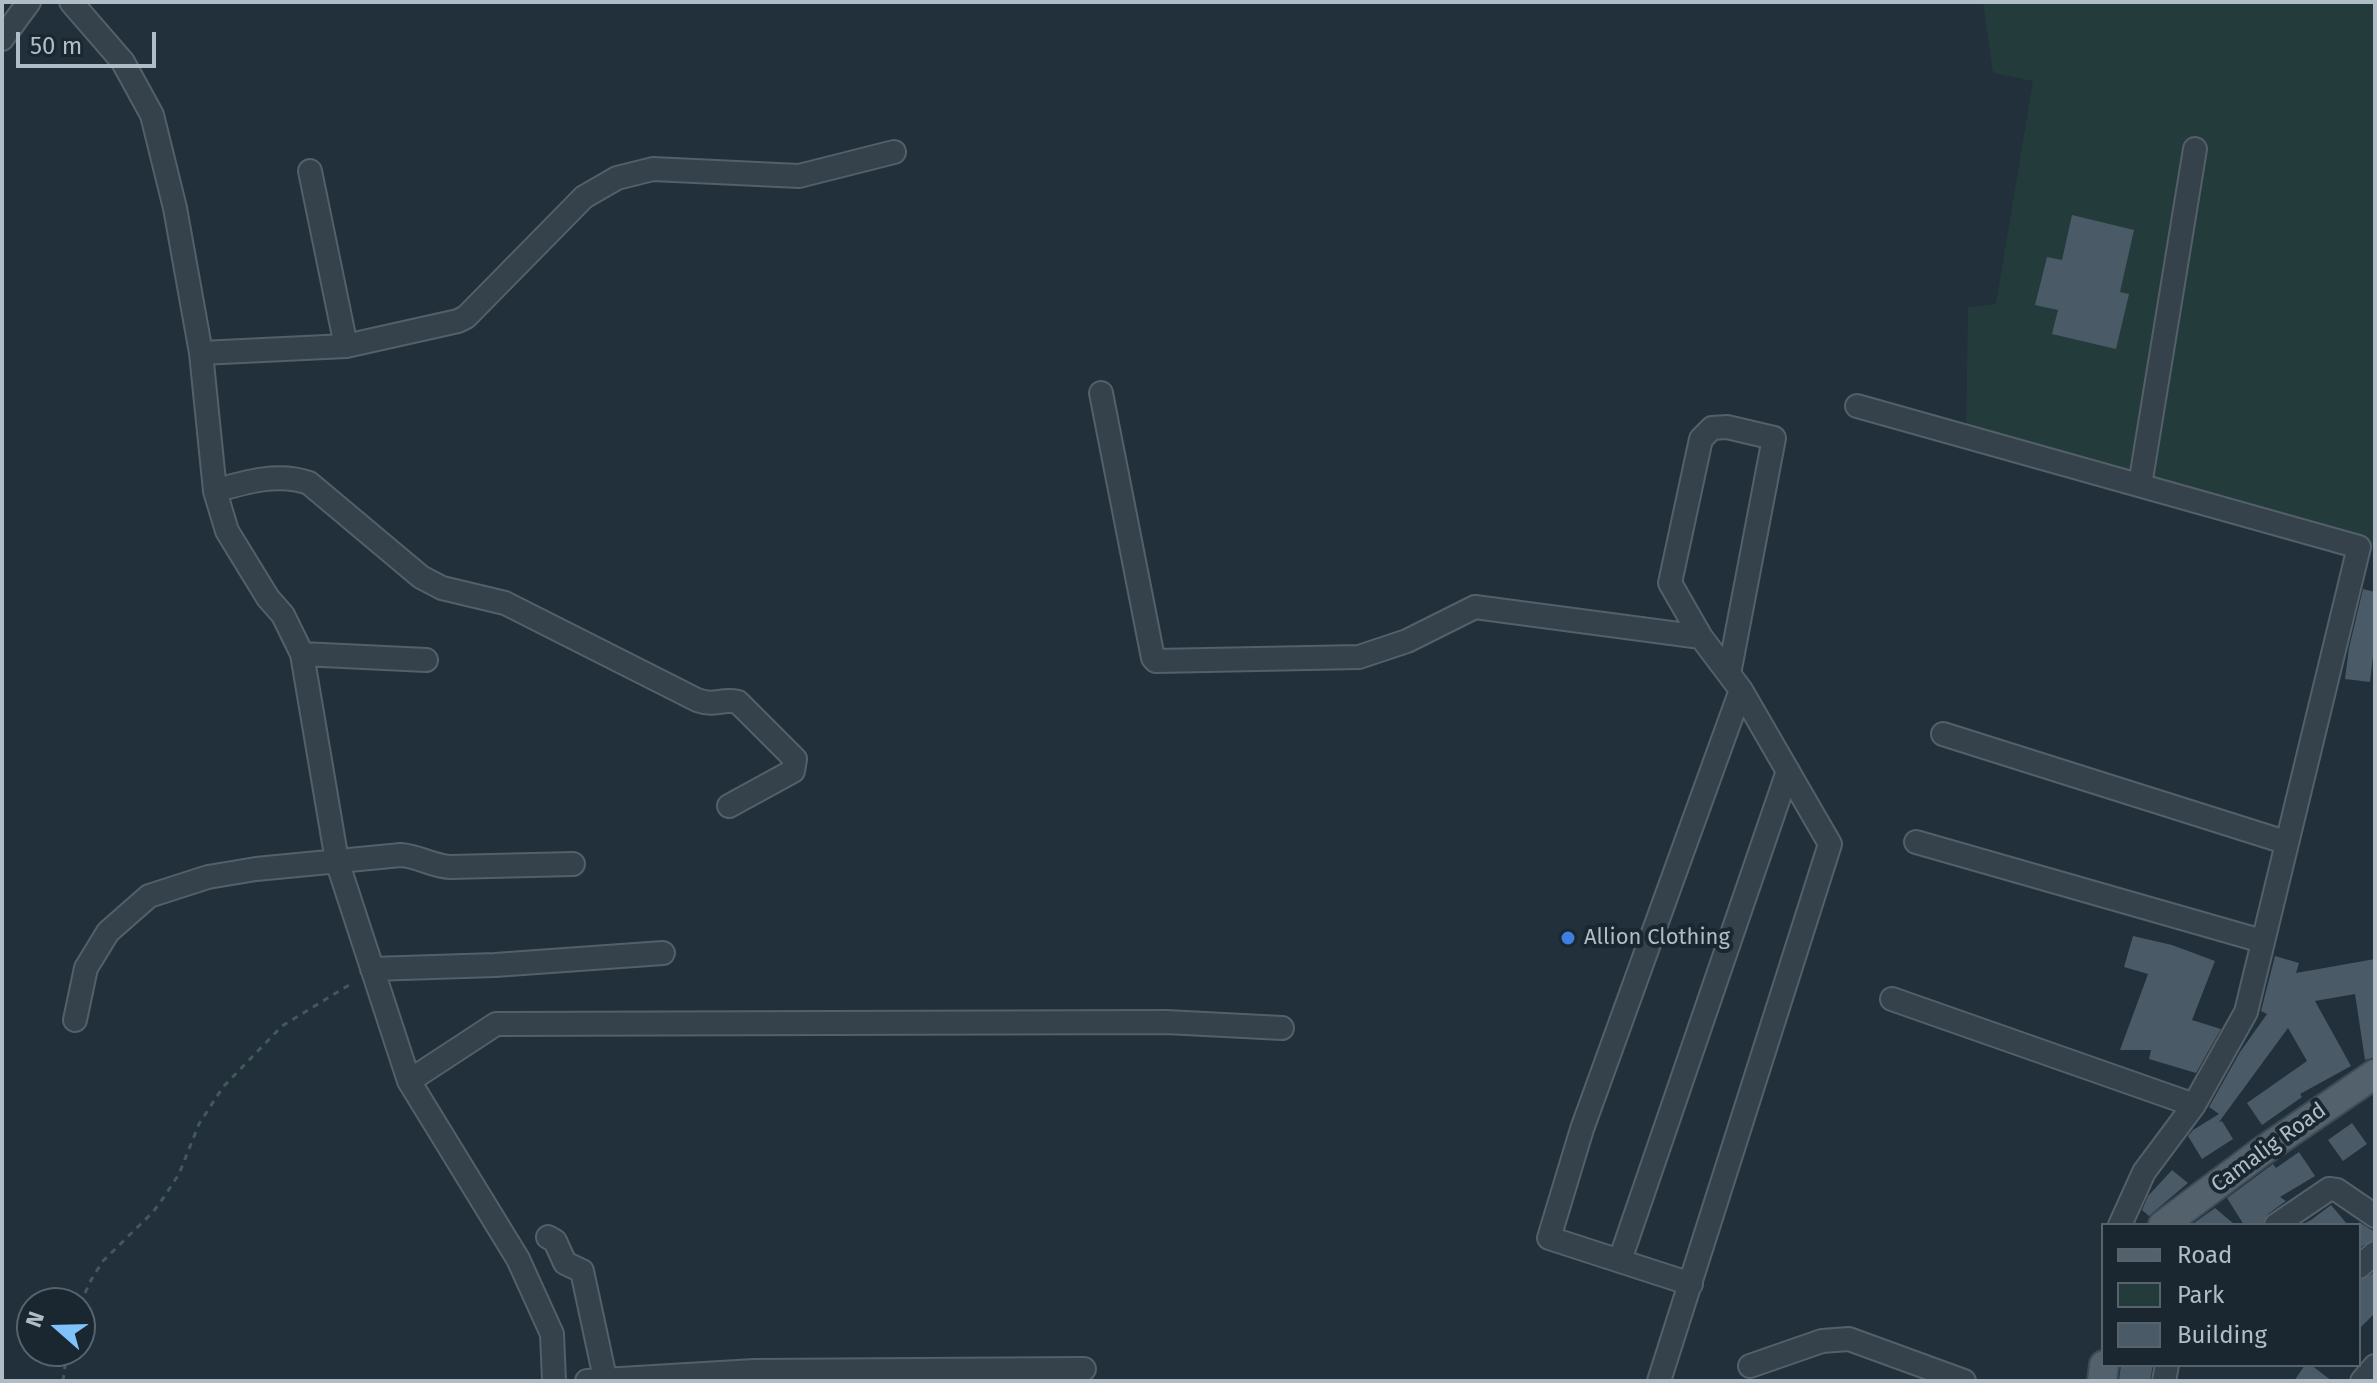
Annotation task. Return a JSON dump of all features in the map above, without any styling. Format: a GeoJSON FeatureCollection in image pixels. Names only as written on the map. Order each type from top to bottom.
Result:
{"type":"FeatureCollection","features":[{"type":"Feature","properties":{"kind":"main road","name":"Camalig Road"},"geometry":{"type":"LineString","coordinates":[[2166,1223],[2261,1152],[2375,1074]]}},
{"type":"Feature","properties":{"kind":"street"},"geometry":{"type":"LineString","coordinates":[[2,39],[29,2]]}},
{"type":"Feature","properties":{"kind":"street"},"geometry":{"type":"LineString","coordinates":[[71,2],[123,62],[152,115],[175,208],[201,353],[215,491],[227,531],[268,598],[283,615],[302,654],[337,861],[409,1081],[518,1259],[552,1334],[554,1381]]}},
{"type":"Feature","properties":{"kind":"street"},"geometry":{"type":"LineString","coordinates":[[2140,485],[2195,149]]}},
{"type":"Feature","properties":{"kind":"street"},"geometry":{"type":"LineString","coordinates":[[201,353],[346,346],[458,321],[466,317],[584,197],[617,178],[653,169],[799,176],[894,152]]}},
{"type":"Feature","properties":{"kind":"street"},"geometry":{"type":"LineString","coordinates":[[310,171],[346,346]]}},
{"type":"Feature","properties":{"kind":"street"},"geometry":{"type":"LineString","coordinates":[[1101,393],[1156,661],[1359,657],[1407,641],[1475,607],[1701,637]]}},
{"type":"Feature","properties":{"kind":"street"},"geometry":{"type":"LineString","coordinates":[[1857,406],[2359,547],[2246,1012],[2194,1105],[2144,1172],[2121,1223]]}},
{"type":"Feature","properties":{"kind":"street"},"geometry":{"type":"LineString","coordinates":[[1659,1381],[1691,1284],[1830,844],[1735,682],[1701,637],[1670,583],[1701,439],[1712,428],[1727,427],[1774,438],[1735,682],[1582,1129],[1549,1238],[1691,1284]]}},
{"type":"Feature","properties":{"kind":"street"},"geometry":{"type":"LineString","coordinates":[[215,491],[247,481],[293,477],[309,483],[421,577],[442,588],[505,603],[697,700],[713,705],[727,700],[738,702],[795,759],[793,771],[729,806]]}},
{"type":"Feature","properties":{"kind":"street"},"geometry":{"type":"LineString","coordinates":[[302,654],[426,660]]}},
{"type":"Feature","properties":{"kind":"street"},"geometry":{"type":"LineString","coordinates":[[1943,734],[2285,842]]}},
{"type":"Feature","properties":{"kind":"street"},"geometry":{"type":"LineString","coordinates":[[1620,1260],[1788,771]]}},
{"type":"Feature","properties":{"kind":"street"},"geometry":{"type":"LineString","coordinates":[[1916,842],[2262,941]]}},
{"type":"Feature","properties":{"kind":"street"},"geometry":{"type":"LineString","coordinates":[[75,1020],[86,968],[108,932],[149,896],[208,877],[256,869],[401,855],[450,867],[573,864]]}},
{"type":"Feature","properties":{"kind":"street"},"geometry":{"type":"LineString","coordinates":[[372,969],[495,965],[663,953]]}},
{"type":"Feature","properties":{"kind":"street"},"geometry":{"type":"LineString","coordinates":[[1892,999],[2194,1105]]}},
{"type":"Feature","properties":{"kind":"street"},"geometry":{"type":"LineString","coordinates":[[409,1081],[496,1024],[1166,1022],[1282,1028]]}},
{"type":"Feature","properties":{"kind":"street"},"geometry":{"type":"LineString","coordinates":[[2279,1223],[2329,1189],[2337,1190],[2375,1216]]}},
{"type":"Feature","properties":{"kind":"street"},"geometry":{"type":"LineString","coordinates":[[548,1237],[555,1241],[565,1263],[582,1271],[596,1380],[754,1371],[1084,1369]]}},
{"type":"Feature","properties":{"kind":"street"},"geometry":{"type":"LineString","coordinates":[[1750,1366],[1822,1341],[1849,1339],[1964,1381]]}},
{"type":"Feature","properties":{"kind":"street"},"geometry":{"type":"LineString","coordinates":[[2362,1381],[2375,1366]]}},
{"type":"Feature","properties":{"kind":"path"},"geometry":{"type":"LineString","coordinates":[[88,1287],[103,1261],[164,1197],[179,1174],[199,1124],[223,1087],[282,1026],[372,969]]}},
{"type":"Feature","properties":{"kind":"green space"},"geometry":{"type":"Polygon","coordinates":[[[1983,2],[2375,2],[2375,546],[1966,436],[1968,307],[1996,304],[2033,81],[1993,73],[1983,2]]]}},
{"type":"Feature","properties":{"kind":"building"},"geometry":{"type":"Polygon","coordinates":[[[2072,215],[2134,230],[2120,292],[2129,294],[2116,349],[2052,334],[2058,310],[2035,305],[2047,257],[2062,260],[2072,215]]]}},
{"type":"Feature","properties":{"kind":"building"},"geometry":{"type":"Polygon","coordinates":[[[2363,589],[2375,592],[2375,639],[2370,682],[2345,679],[2363,589]]]}},
{"type":"Feature","properties":{"kind":"building"},"geometry":{"type":"Polygon","coordinates":[[[2133,936],[2172,945],[2215,961],[2192,1020],[2221,1029],[2196,1073],[2149,1059],[2151,1050],[2120,1050],[2148,974],[2124,967],[2133,936]]]}},
{"type":"Feature","properties":{"kind":"building"},"geometry":{"type":"Polygon","coordinates":[[[2275,956],[2299,963],[2296,973],[2375,959],[2375,1057],[2365,1060],[2355,994],[2315,1001],[2351,1066],[2300,1094],[2302,1097],[2262,1125],[2247,1103],[2307,1061],[2288,1028],[2219,1122],[2222,1121],[2233,1139],[2202,1159],[2188,1136],[2219,1114],[2209,1107],[2240,1052],[2267,1014],[2261,1011],[2275,956]]]}},
{"type":"Feature","properties":{"kind":"building"},"geometry":{"type":"Polygon","coordinates":[[[2352,1123],[2367,1144],[2343,1161],[2328,1140],[2352,1123]]]}},
{"type":"Feature","properties":{"kind":"building"},"geometry":{"type":"Polygon","coordinates":[[[2299,1152],[2315,1176],[2280,1197],[2286,1201],[2268,1214],[2263,1223],[2243,1223],[2227,1198],[2273,1164],[2276,1168],[2299,1152]]]}},
{"type":"Feature","properties":{"kind":"building"},"geometry":{"type":"Polygon","coordinates":[[[2172,1170],[2188,1183],[2149,1216],[2142,1210],[2148,1196],[2172,1170]]]}},
{"type":"Feature","properties":{"kind":"building"},"geometry":{"type":"Polygon","coordinates":[[[2331,1205],[2346,1223],[2305,1223],[2331,1205]]]}},
{"type":"Feature","properties":{"kind":"building"},"geometry":{"type":"Polygon","coordinates":[[[2215,1208],[2233,1223],[2194,1223],[2215,1208]]]}},
{"type":"Feature","properties":{"kind":"building"},"geometry":{"type":"Polygon","coordinates":[[[2361,1223],[2375,1232],[2375,1239],[2361,1247],[2361,1223]]]}},
{"type":"Feature","properties":{"kind":"building"},"geometry":{"type":"Polygon","coordinates":[[[2375,1272],[2375,1313],[2361,1327],[2361,1280],[2375,1272]]]}},
{"type":"Feature","properties":{"kind":"building"},"geometry":{"type":"Polygon","coordinates":[[[2121,1367],[2153,1367],[2150,1381],[2119,1380],[2121,1367]]]}},
{"type":"Feature","properties":{"kind":"building"},"geometry":{"type":"Polygon","coordinates":[[[2304,1367],[2314,1367],[2332,1381],[2294,1381],[2304,1367]]]}},
{"type":"Feature","properties":{"kind":"place","name":"Allion Clothing"},"geometry":{"type":"Point","coordinates":[1568,938]}}]}
